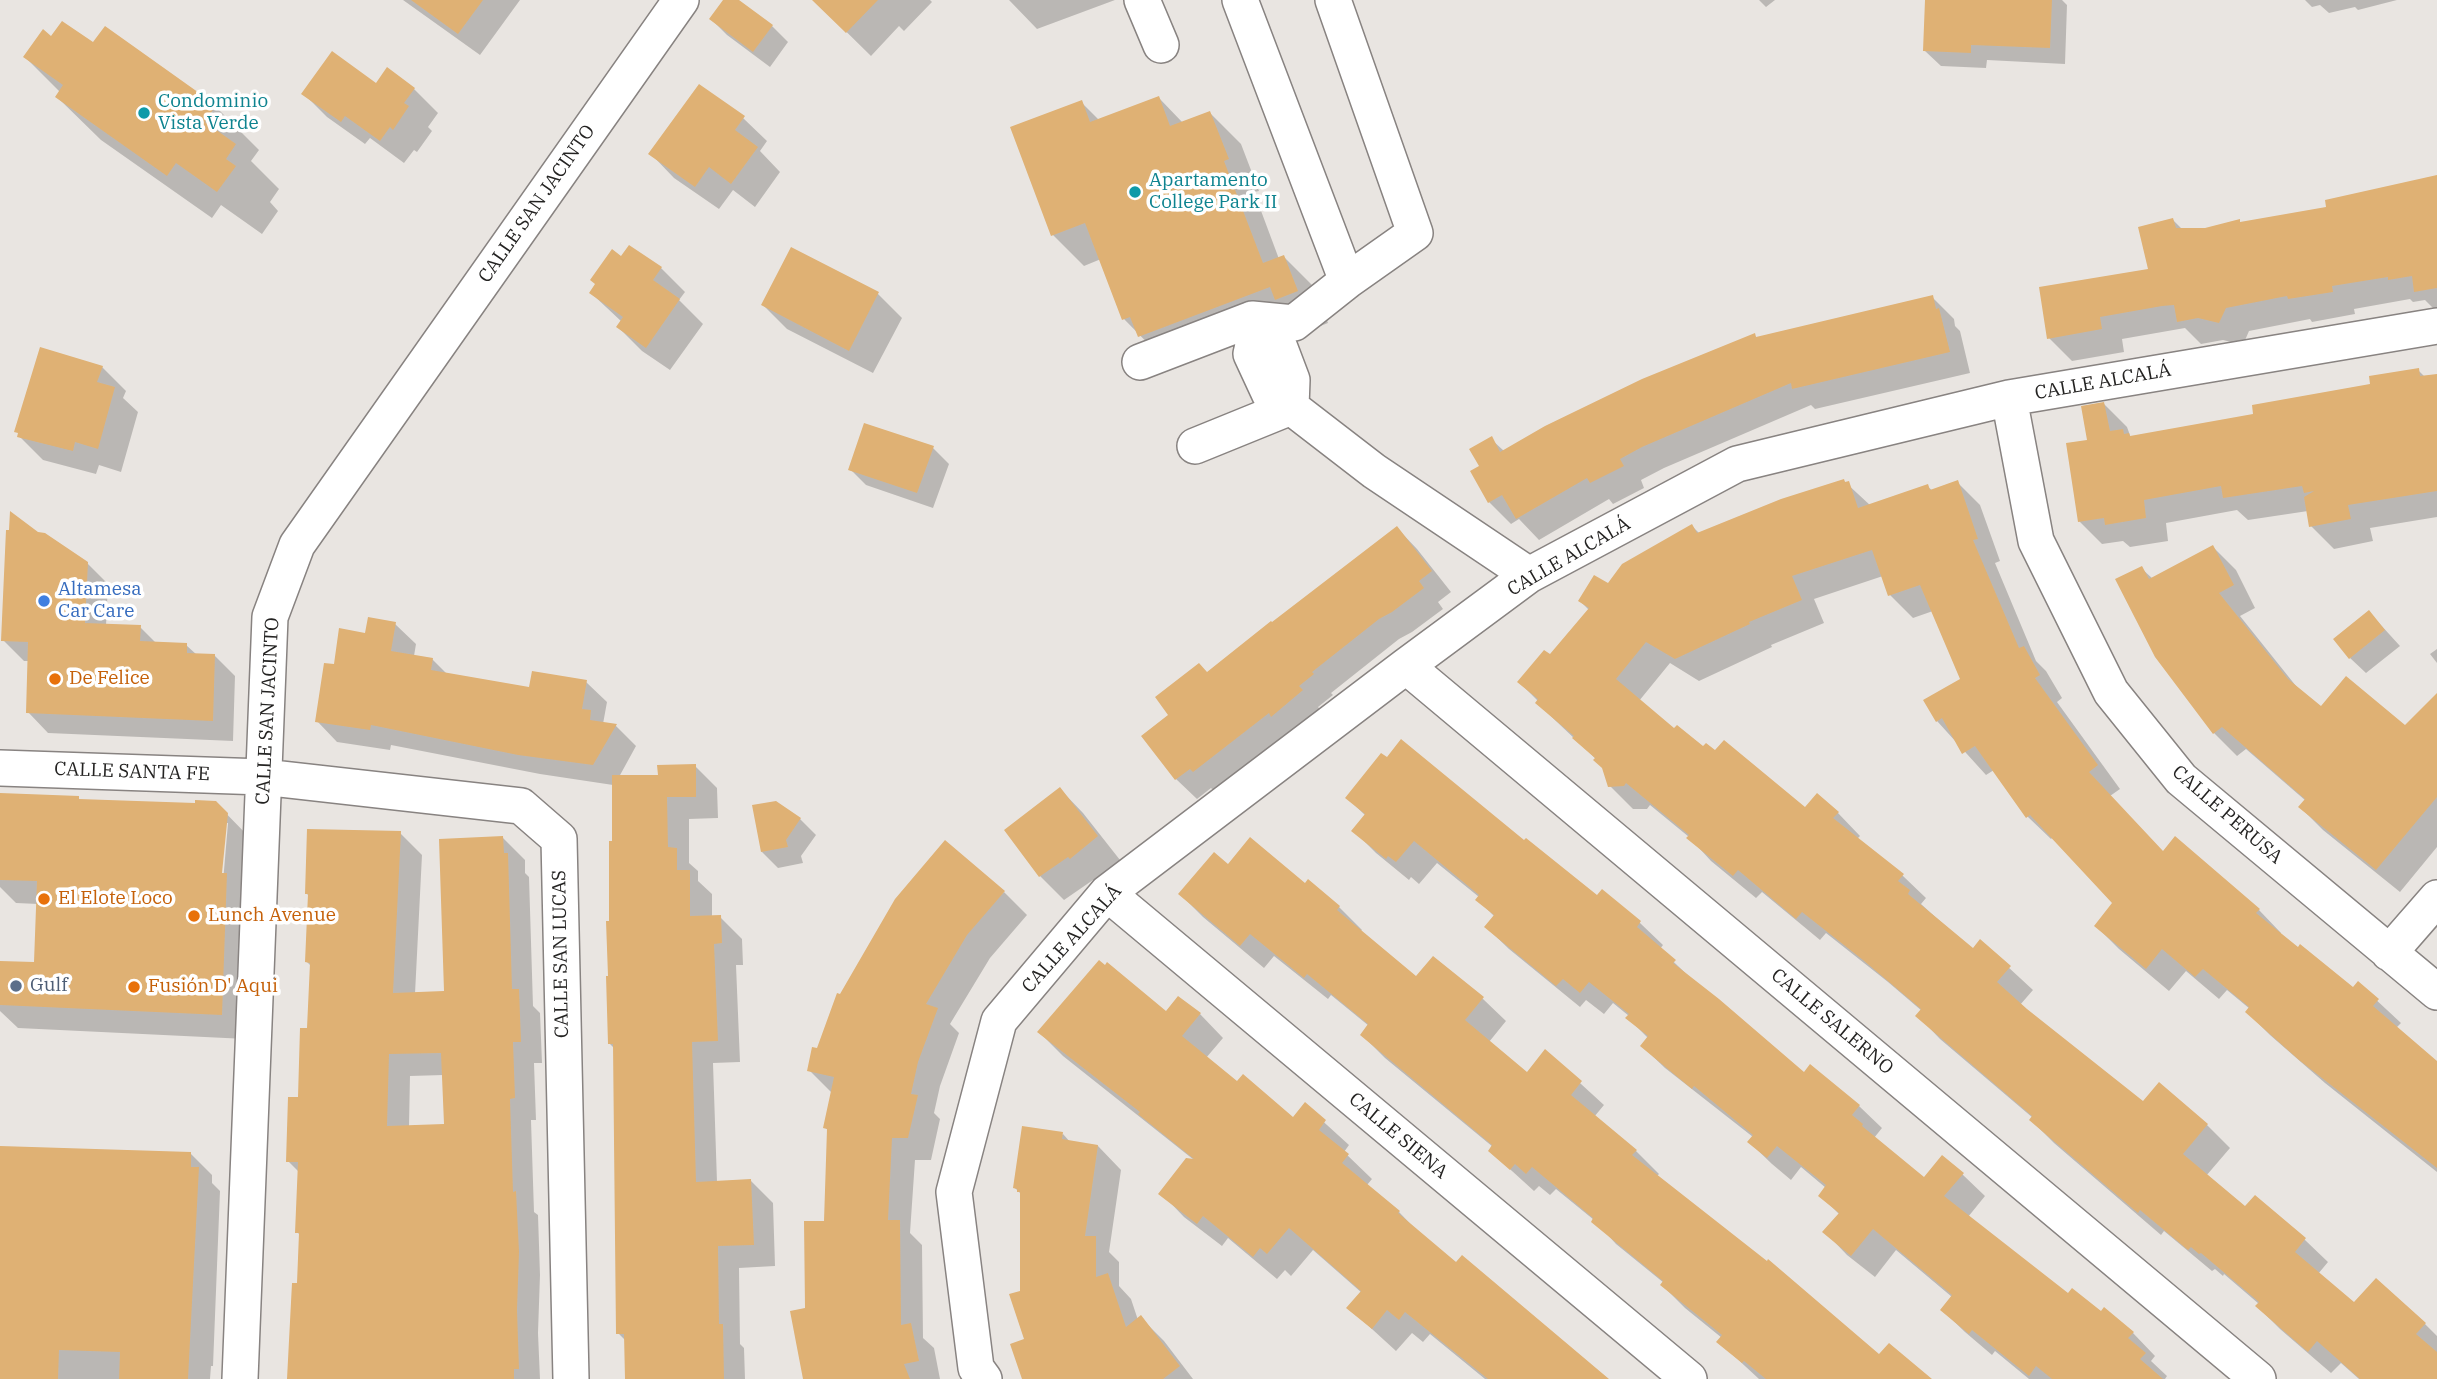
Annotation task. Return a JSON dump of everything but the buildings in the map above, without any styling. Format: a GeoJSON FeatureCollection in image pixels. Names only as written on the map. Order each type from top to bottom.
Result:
{"type":"FeatureCollection","features":[{"type":"Feature","properties":{"kind":"street","name":"CALLE SAN JACINTO"},"geometry":{"type":"LineString","coordinates":[[240,1379],[270,617],[297,545],[681,0]]}},
{"type":"Feature","properties":{"kind":"street"},"geometry":{"type":"LineString","coordinates":[[1142,0],[1161,45]]}},
{"type":"Feature","properties":{"kind":"street"},"geometry":{"type":"LineString","coordinates":[[1240,0],[1348,282]]}},
{"type":"Feature","properties":{"kind":"street"},"geometry":{"type":"LineString","coordinates":[[1140,362],[1254,325],[1294,323],[1415,233],[1333,0]]}},
{"type":"Feature","properties":{"kind":"street"},"geometry":{"type":"LineString","coordinates":[[1254,325],[1251,354],[1270,395],[1291,407],[1374,471],[1529,575]]}},
{"type":"Feature","properties":{"kind":"street","name":"CALLE ALCALÁ"},"geometry":{"type":"LineString","coordinates":[[984,1379],[976,1368],[954,1192],[999,1021],[1107,893],[1529,575],[1737,464],[2009,398],[2437,326]]}},
{"type":"Feature","properties":{"kind":"street","name":"CALLE PERUSA"},"geometry":{"type":"LineString","coordinates":[[2009,398],[2036,541],[2111,692],[2181,779],[2437,992]]}},
{"type":"Feature","properties":{"kind":"street"},"geometry":{"type":"LineString","coordinates":[[1195,446],[1291,407]]}},
{"type":"Feature","properties":{"kind":"street","name":"CALLE SALERNO"},"geometry":{"type":"LineString","coordinates":[[1406,666],[2259,1379]]}},
{"type":"Feature","properties":{"kind":"street","name":"CALLE SANTA FE"},"geometry":{"type":"LineString","coordinates":[[0,768],[263,777]]}},
{"type":"Feature","properties":{"kind":"street","name":"CALLE SAN LUCAS"},"geometry":{"type":"LineString","coordinates":[[263,777],[521,806],[559,839],[571,1379]]}},
{"type":"Feature","properties":{"kind":"street","name":"CALLE SIENA"},"geometry":{"type":"LineString","coordinates":[[1107,893],[1689,1379]]}},
{"type":"Feature","properties":{"kind":"street"},"geometry":{"type":"LineString","coordinates":[[2389,953],[2437,898]]}},
{"type":"Feature","properties":{"kind":"place","name":"Condominio Vista Verde"},"geometry":{"type":"Point","coordinates":[144,113]}},
{"type":"Feature","properties":{"kind":"place","name":"Apartamento College Park II"},"geometry":{"type":"Point","coordinates":[1135,192]}},
{"type":"Feature","properties":{"kind":"place","name":"Altamesa Car Care"},"geometry":{"type":"Point","coordinates":[44,601]}},
{"type":"Feature","properties":{"kind":"place","name":"De Felice"},"geometry":{"type":"Point","coordinates":[55,679]}},
{"type":"Feature","properties":{"kind":"place","name":"El Elote Loco"},"geometry":{"type":"Point","coordinates":[44,899]}},
{"type":"Feature","properties":{"kind":"place","name":"Lunch Avenue"},"geometry":{"type":"Point","coordinates":[194,916]}},
{"type":"Feature","properties":{"kind":"place","name":"Gulf"},"geometry":{"type":"Point","coordinates":[16,986]}},
{"type":"Feature","properties":{"kind":"place","name":"Fusión D' Aqui"},"geometry":{"type":"Point","coordinates":[134,987]}}]}
